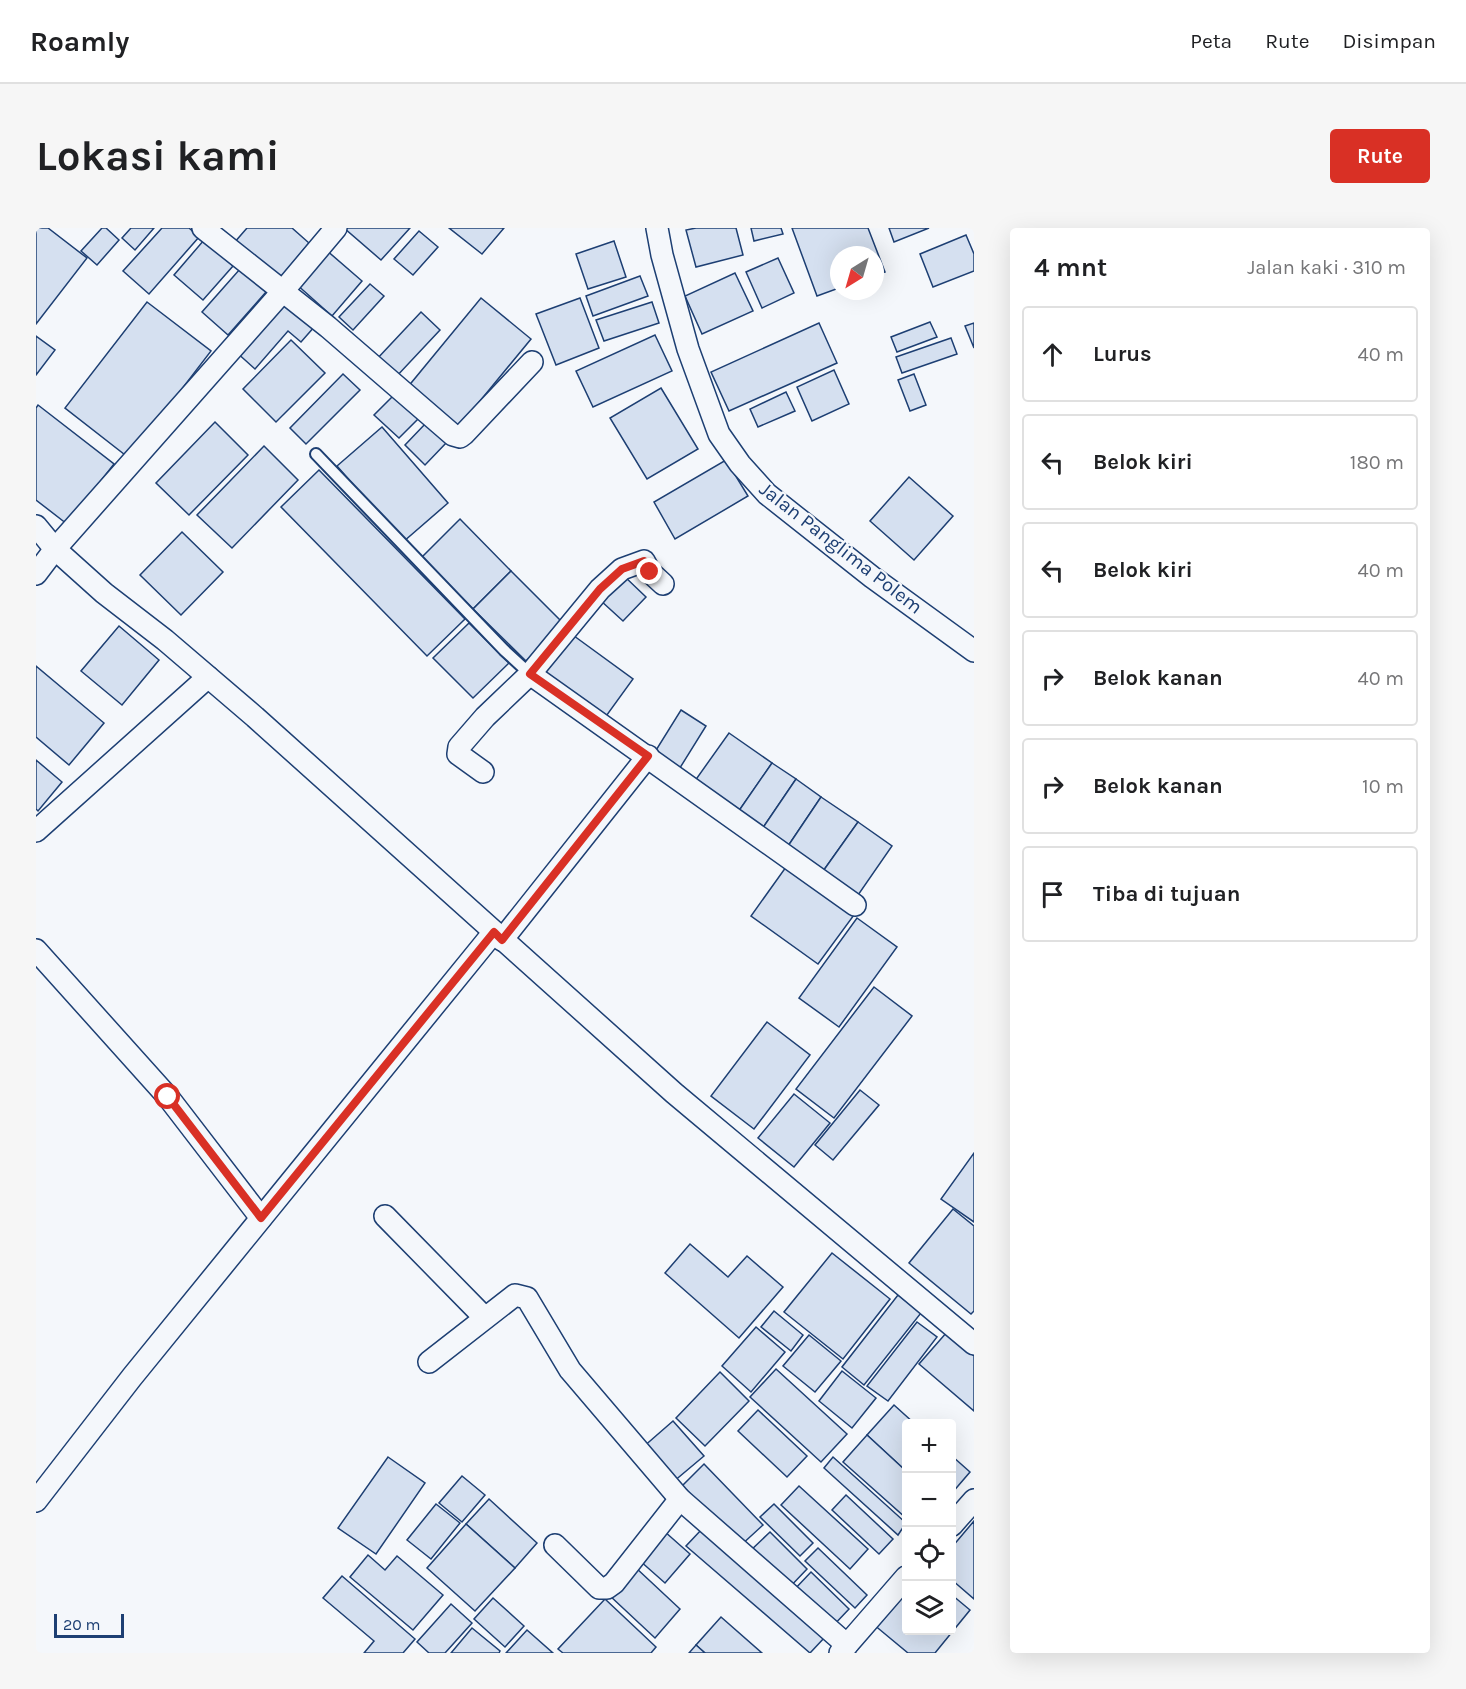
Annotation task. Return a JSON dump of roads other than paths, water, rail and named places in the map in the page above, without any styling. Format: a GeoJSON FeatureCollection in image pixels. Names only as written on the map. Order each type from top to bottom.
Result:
{"type":"FeatureCollection","features":[{"type":"Feature","properties":{"kind":"street"},"geometry":{"type":"LineString","coordinates":[[203,228],[328,327],[453,435],[460,437],[464,434],[532,362]]}},
{"type":"Feature","properties":{"kind":"street"},"geometry":{"type":"LineString","coordinates":[[36,574],[55,549],[336,228]]}},
{"type":"Feature","properties":{"kind":"street","name":"Jalan Panglima Polem"},"geometry":{"type":"LineString","coordinates":[[657,228],[662,255],[688,349],[719,434],[740,464],[767,494],[863,570],[974,651]]}},
{"type":"Feature","properties":{"kind":"street"},"geometry":{"type":"LineString","coordinates":[[36,526],[55,549],[104,593],[208,677],[674,1093],[974,1344]]}},
{"type":"Feature","properties":{"kind":"street"},"geometry":{"type":"LineString","coordinates":[[483,772],[458,754],[459,747],[485,717],[530,674],[600,589],[622,569],[644,561],[650,572],[663,584]]}},
{"type":"Feature","properties":{"kind":"street"},"geometry":{"type":"LineString","coordinates":[[530,674],[855,905]]}},
{"type":"Feature","properties":{"kind":"street"},"geometry":{"type":"LineString","coordinates":[[36,831],[208,677]]}},
{"type":"Feature","properties":{"kind":"street"},"geometry":{"type":"LineString","coordinates":[[36,1501],[132,1377],[261,1218],[648,756]]}},
{"type":"Feature","properties":{"kind":"street"},"geometry":{"type":"LineString","coordinates":[[36,950],[168,1097],[261,1218]]}},
{"type":"Feature","properties":{"kind":"street"},"geometry":{"type":"LineString","coordinates":[[385,1216],[484,1317]]}},
{"type":"Feature","properties":{"kind":"street"},"geometry":{"type":"LineString","coordinates":[[429,1362],[515,1295],[527,1298],[570,1370],[680,1499],[844,1649],[903,1581]]}},
{"type":"Feature","properties":{"kind":"street"},"geometry":{"type":"LineString","coordinates":[[555,1545],[599,1587],[608,1588],[680,1499]]}},
{"type":"Feature","properties":{"kind":"street"},"geometry":{"type":"LineString","coordinates":[[956,1521],[973,1503]]}},
{"type":"Feature","properties":{"kind":"lane"},"geometry":{"type":"LineString","coordinates":[[316,454],[504,650],[530,674]]}}]}
